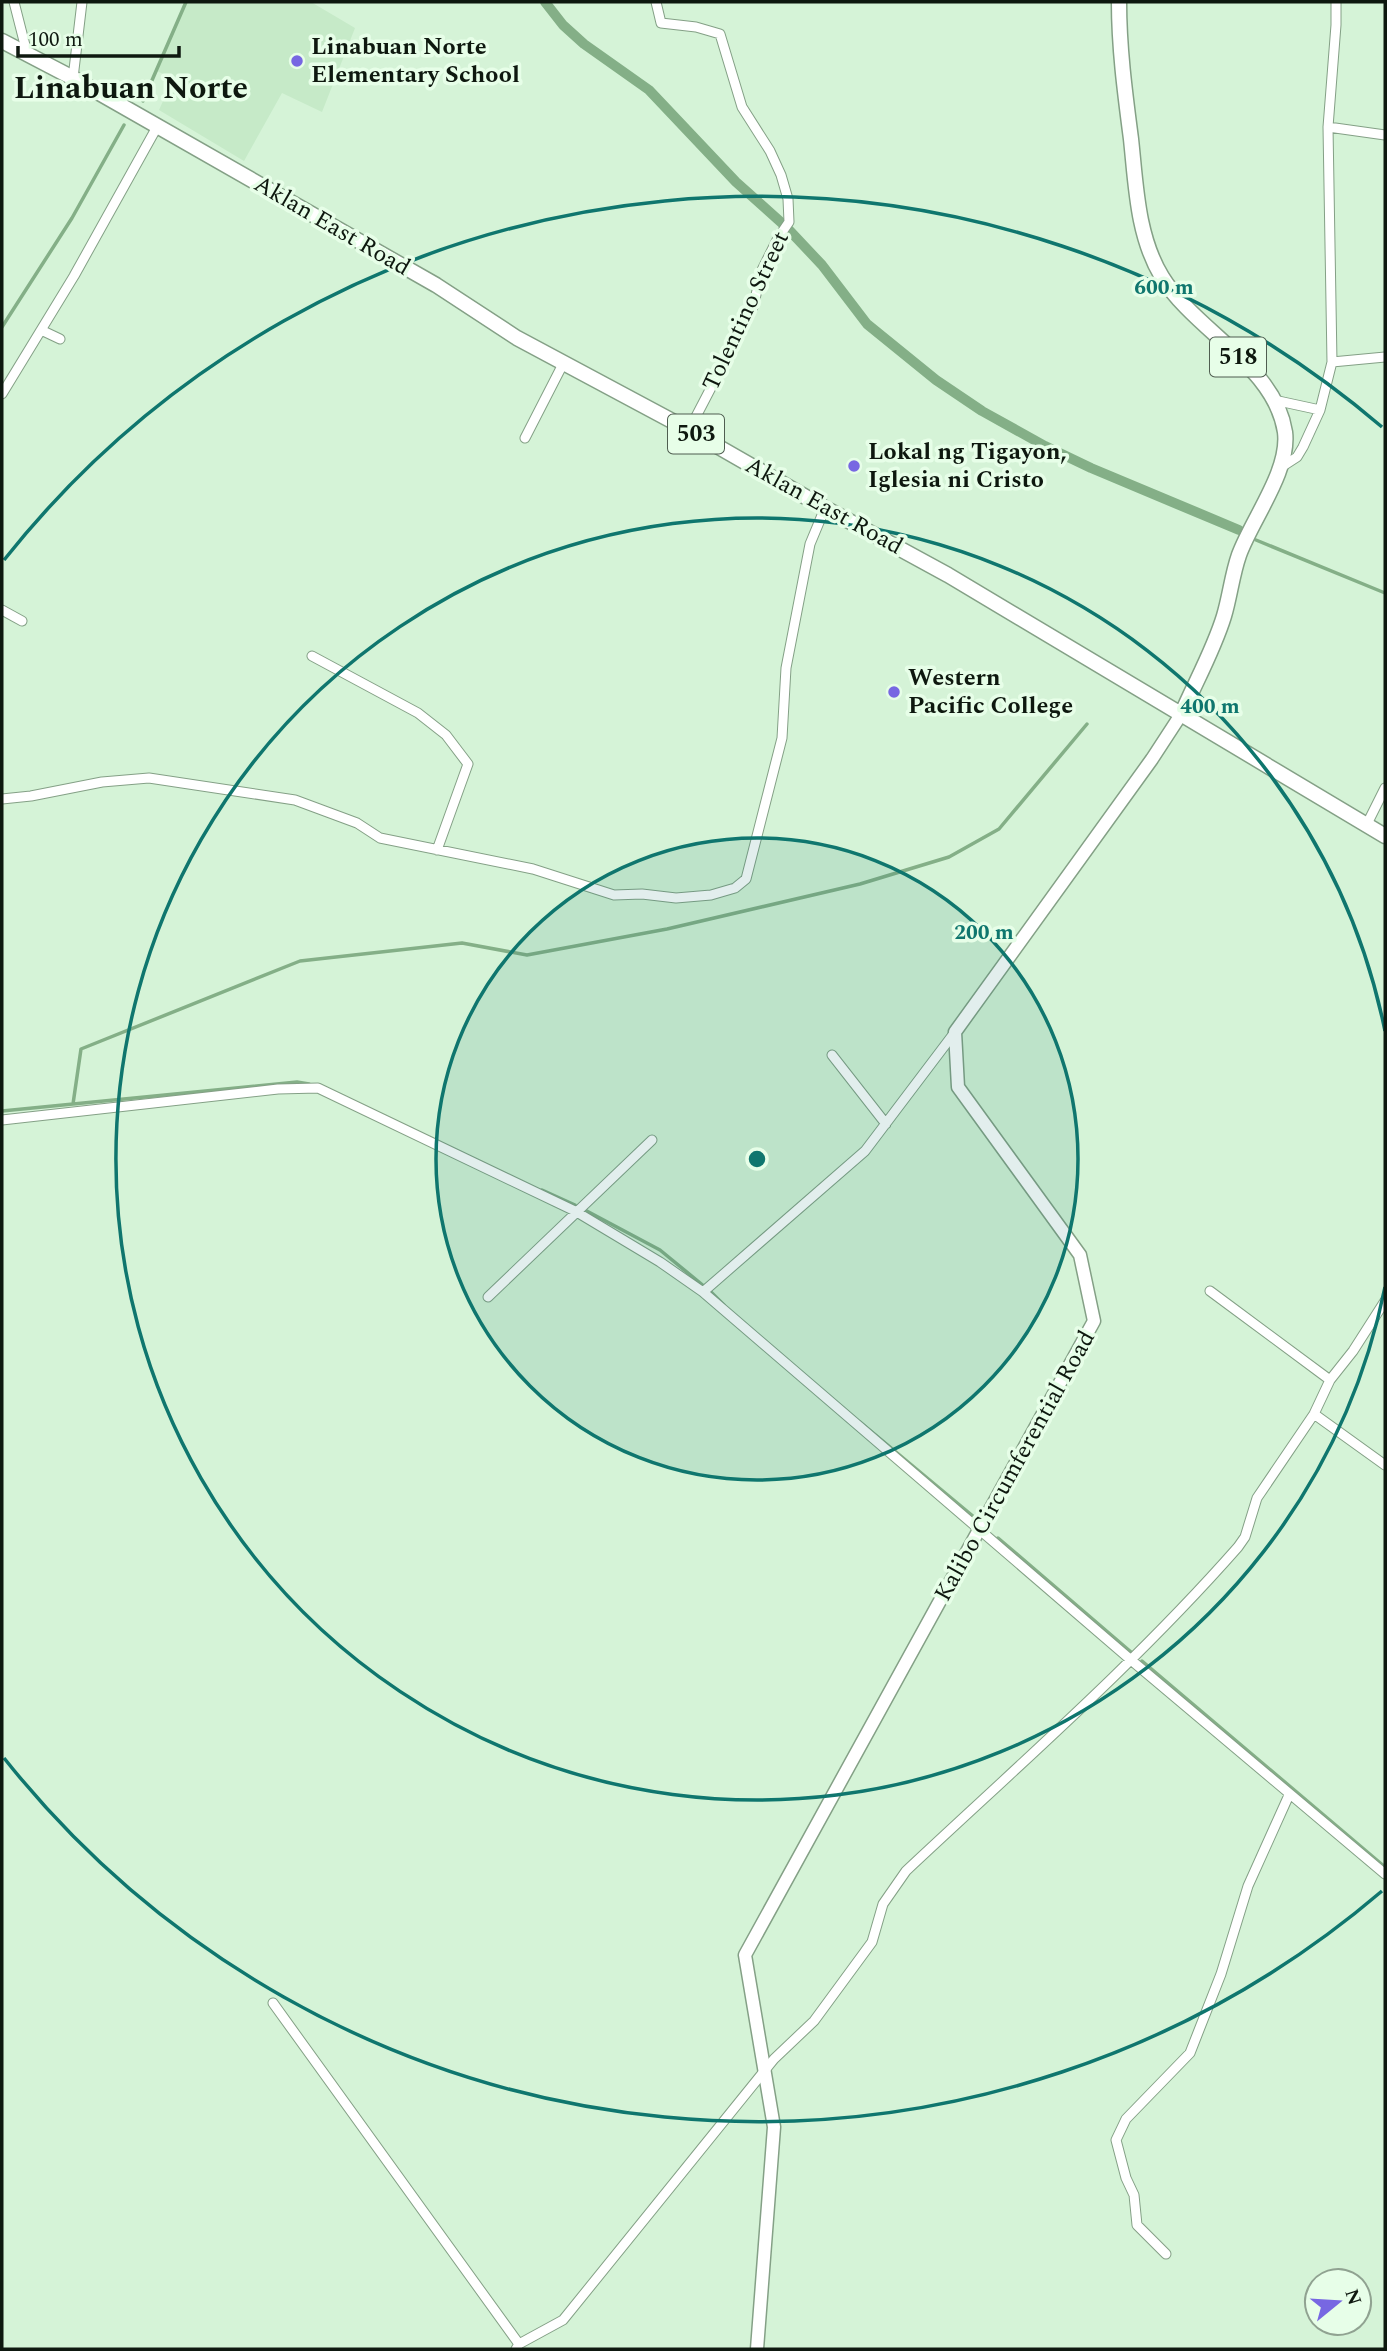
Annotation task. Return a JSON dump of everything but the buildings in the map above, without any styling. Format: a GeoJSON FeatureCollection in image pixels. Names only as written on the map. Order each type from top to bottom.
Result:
{"type":"FeatureCollection","features":[{"type":"Feature","properties":{"kind":"main road","name":"518"},"geometry":{"type":"LineString","coordinates":[[955,1032],[1152,759],[1182,713],[1218,632],[1240,552],[1280,468],[1285,448],[1285,433],[1274,400],[1249,368],[1173,293],[1147,245],[1139,205],[1128,113],[1119,29],[1119,2]]}},
{"type":"Feature","properties":{"kind":"main road","name":"Aklan East Road"},"geometry":{"type":"LineString","coordinates":[[2,41],[73,78],[436,285],[517,338],[689,430],[948,575],[1385,836]]}},
{"type":"Feature","properties":{"kind":"main road","name":"Kalibo Circumferential Road"},"geometry":{"type":"LineString","coordinates":[[757,2349],[774,2127],[745,1955],[1094,1321],[1080,1255],[958,1087],[955,1032]]}},
{"type":"Feature","properties":{"kind":"street"},"geometry":{"type":"LineString","coordinates":[[14,2],[27,53]]}},
{"type":"Feature","properties":{"kind":"street"},"geometry":{"type":"LineString","coordinates":[[73,78],[82,2]]}},
{"type":"Feature","properties":{"kind":"street","name":"Tolentino Street"},"geometry":{"type":"LineString","coordinates":[[656,2],[661,23],[696,27],[720,34],[743,107],[770,151],[788,199],[789,222],[762,270],[754,307],[689,430]]}},
{"type":"Feature","properties":{"kind":"street"},"geometry":{"type":"LineString","coordinates":[[1280,468],[1297,457],[1304,447],[1320,410],[1332,362],[1328,127],[1336,2]]}},
{"type":"Feature","properties":{"kind":"street"},"geometry":{"type":"LineString","coordinates":[[2,394],[74,276],[157,127]]}},
{"type":"Feature","properties":{"kind":"street"},"geometry":{"type":"LineString","coordinates":[[1328,127],[1385,135]]}},
{"type":"Feature","properties":{"kind":"street"},"geometry":{"type":"LineString","coordinates":[[41,330],[60,339]]}},
{"type":"Feature","properties":{"kind":"street"},"geometry":{"type":"LineString","coordinates":[[1332,362],[1385,357]]}},
{"type":"Feature","properties":{"kind":"street"},"geometry":{"type":"LineString","coordinates":[[525,438],[564,362]]}},
{"type":"Feature","properties":{"kind":"street"},"geometry":{"type":"LineString","coordinates":[[1274,400],[1320,410]]}},
{"type":"Feature","properties":{"kind":"street"},"geometry":{"type":"LineString","coordinates":[[2,799],[102,782],[149,778],[295,800],[357,822],[380,838],[533,869],[614,895],[642,894],[676,898],[711,895],[735,888],[746,879],[782,738],[786,668],[810,544],[825,508]]}},
{"type":"Feature","properties":{"kind":"street"},"geometry":{"type":"LineString","coordinates":[[2,610],[22,621]]}},
{"type":"Feature","properties":{"kind":"street"},"geometry":{"type":"LineString","coordinates":[[312,656],[418,713],[446,735],[468,764],[437,849]]}},
{"type":"Feature","properties":{"kind":"street"},"geometry":{"type":"LineString","coordinates":[[1367,824],[1385,788]]}},
{"type":"Feature","properties":{"kind":"street"},"geometry":{"type":"LineString","coordinates":[[703,1292],[865,1151],[955,1032]]}},
{"type":"Feature","properties":{"kind":"street"},"geometry":{"type":"LineString","coordinates":[[832,1055],[886,1124]]}},
{"type":"Feature","properties":{"kind":"street"},"geometry":{"type":"LineString","coordinates":[[2,1120],[278,1089],[318,1088],[575,1211],[703,1292],[1385,1874]]}},
{"type":"Feature","properties":{"kind":"street"},"geometry":{"type":"LineString","coordinates":[[488,1297],[652,1140]]}},
{"type":"Feature","properties":{"kind":"street"},"geometry":{"type":"LineString","coordinates":[[1210,1291],[1330,1380]]}},
{"type":"Feature","properties":{"kind":"street"},"geometry":{"type":"LineString","coordinates":[[273,2003],[517,2346],[563,2320],[764,2071],[814,2021],[872,1942],[883,1904],[906,1871],[1185,1608],[1238,1547],[1248,1530],[1257,1498],[1314,1414],[1330,1380],[1353,1351],[1385,1301]]}},
{"type":"Feature","properties":{"kind":"street"},"geometry":{"type":"LineString","coordinates":[[1314,1414],[1385,1465]]}},
{"type":"Feature","properties":{"kind":"street"},"geometry":{"type":"LineString","coordinates":[[1166,2254],[1137,2225],[1134,2195],[1126,2178],[1116,2140],[1126,2119],[1190,2053],[1221,1974],[1248,1886],[1289,1794]]}},
{"type":"Feature","properties":{"kind":"shaded area"},"geometry":{"type":"Polygon","coordinates":[[[186,2],[311,2],[355,28],[322,112],[282,93],[244,161],[159,110],[173,79],[157,71],[186,2]]]}},
{"type":"Feature","properties":{"kind":"waterway"},"geometry":{"type":"LineString","coordinates":[[143,101],[186,2]]}},
{"type":"Feature","properties":{"kind":"waterway"},"geometry":{"type":"LineString","coordinates":[[545,2],[563,25],[584,44],[649,90],[736,182],[784,225]]}},
{"type":"Feature","properties":{"kind":"waterway"},"geometry":{"type":"LineString","coordinates":[[2,327],[72,218],[124,125]]}},
{"type":"Feature","properties":{"kind":"waterway"},"geometry":{"type":"LineString","coordinates":[[789,230],[822,265],[867,324],[936,380],[982,411],[1091,468],[1239,530]]}},
{"type":"Feature","properties":{"kind":"waterway"},"geometry":{"type":"LineString","coordinates":[[1256,540],[1385,593]]}},
{"type":"Feature","properties":{"kind":"waterway"},"geometry":{"type":"LineString","coordinates":[[73,1104],[81,1049],[300,961],[462,943],[527,955],[667,929],[860,884],[949,857],[999,829],[1087,724]]}},
{"type":"Feature","properties":{"kind":"waterway"},"geometry":{"type":"LineString","coordinates":[[2,1111],[297,1082],[309,1084]]}},
{"type":"Feature","properties":{"kind":"waterway"},"geometry":{"type":"LineString","coordinates":[[542,1190],[575,1205]]}},
{"type":"Feature","properties":{"kind":"waterway"},"geometry":{"type":"LineString","coordinates":[[583,1209],[660,1250],[705,1287]]}},
{"type":"Feature","properties":{"kind":"waterway"},"geometry":{"type":"LineString","coordinates":[[711,1292],[724,1305]]}},
{"type":"Feature","properties":{"kind":"waterway"},"geometry":{"type":"LineString","coordinates":[[860,1422],[974,1517]]}},
{"type":"Feature","properties":{"kind":"waterway"},"geometry":{"type":"LineString","coordinates":[[998,1538],[1131,1652]]}},
{"type":"Feature","properties":{"kind":"waterway"},"geometry":{"type":"LineString","coordinates":[[1142,1661],[1385,1867]]}},
{"type":"Feature","properties":{"kind":"place","name":"Linabuan Norte Elementary School"},"geometry":{"type":"Point","coordinates":[297,61]}},
{"type":"Feature","properties":{"kind":"place","name":"Lokal ng Tigayon, Iglesia ni Cristo"},"geometry":{"type":"Point","coordinates":[854,466]}},
{"type":"Feature","properties":{"kind":"place","name":"Western Pacific College"},"geometry":{"type":"Point","coordinates":[894,692]}},
{"type":"Feature","properties":{"kind":"district","name":"Linabuan Norte"},"geometry":{"type":"Point","coordinates":[131,88]}}]}
